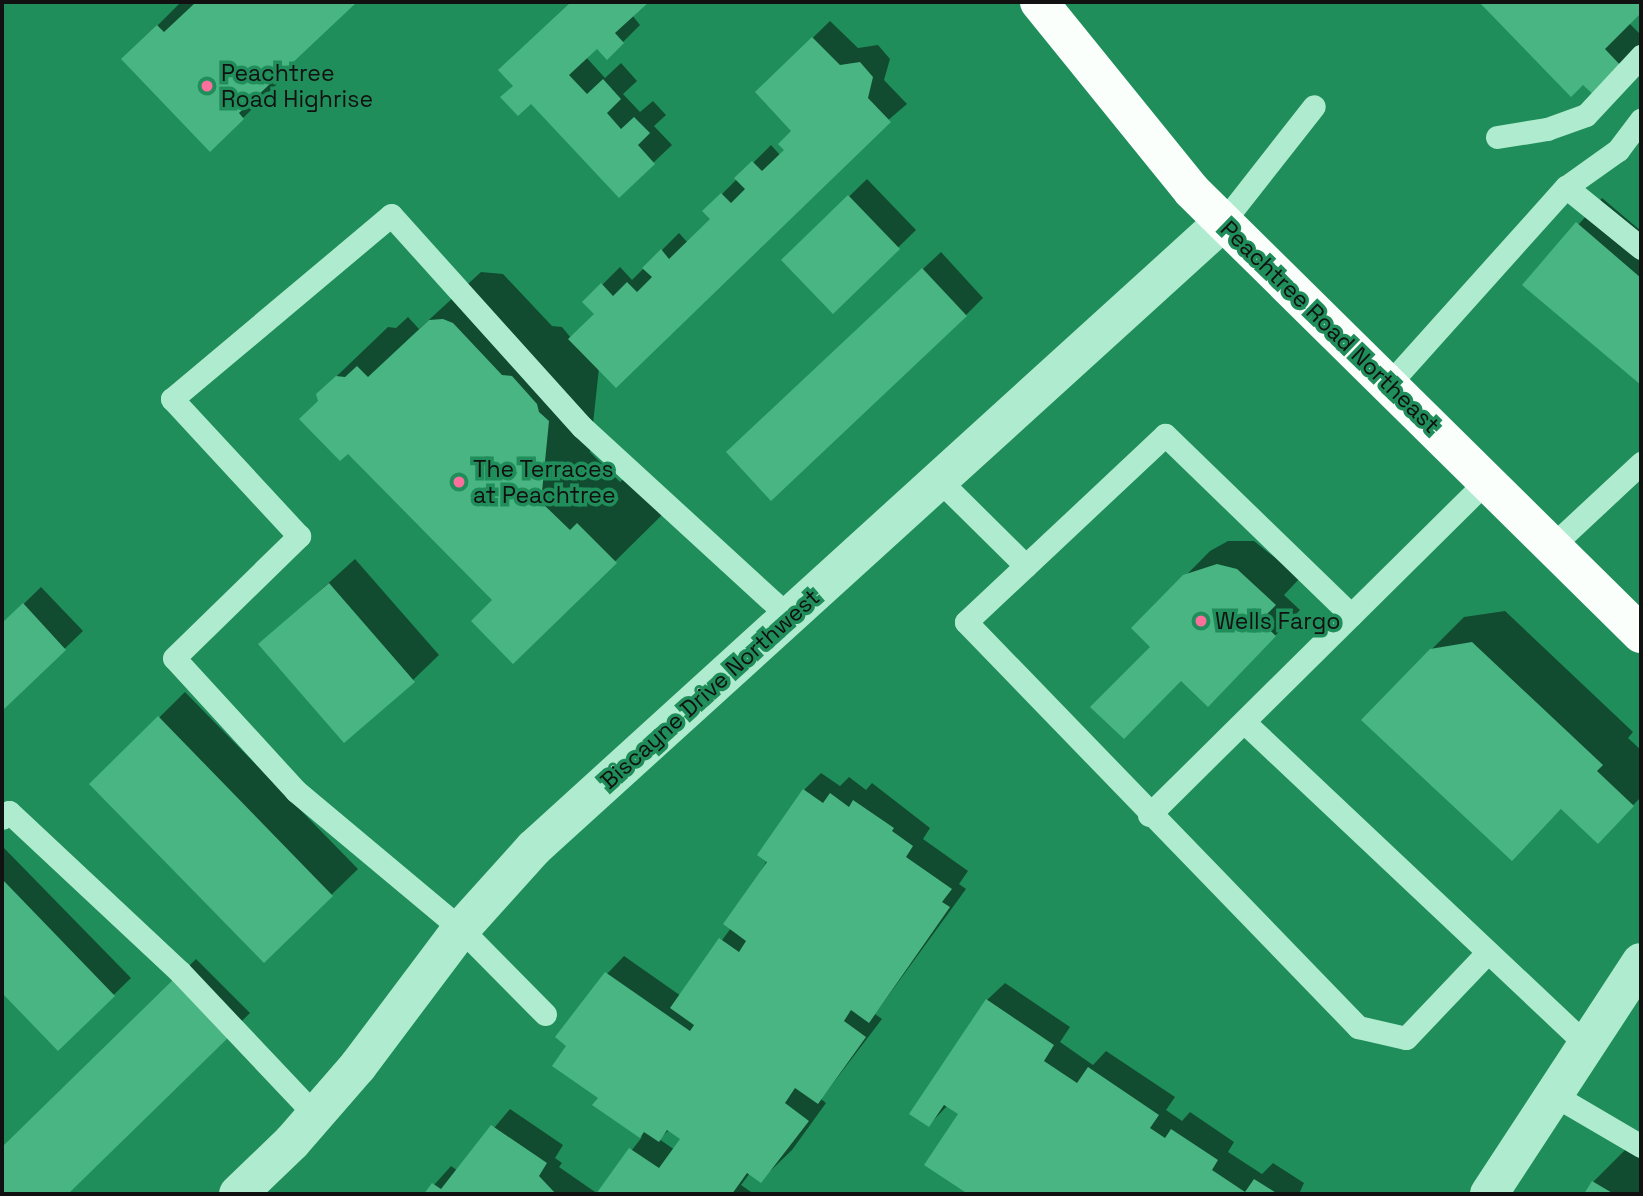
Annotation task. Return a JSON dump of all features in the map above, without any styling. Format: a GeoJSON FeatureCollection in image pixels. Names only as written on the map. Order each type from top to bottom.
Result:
{"type":"FeatureCollection","features":[{"type":"Feature","properties":{"kind":"highway","name":"Peachtree Road Northeast"},"geometry":{"type":"LineString","coordinates":[[1039,2],[1192,191],[1641,634]]}},
{"type":"Feature","properties":{"kind":"street","name":"Biscayne Drive Northwest"},"geometry":{"type":"LineString","coordinates":[[238,1194],[315,1115],[461,929],[534,848],[1223,222]]}},
{"type":"Feature","properties":{"kind":"street"},"geometry":{"type":"LineString","coordinates":[[1489,1194],[1641,962]]}},
{"type":"Feature","properties":{"kind":"lane"},"geometry":{"type":"LineString","coordinates":[[1497,137],[1547,129],[1586,115],[1641,56]]}},
{"type":"Feature","properties":{"kind":"lane"},"geometry":{"type":"LineString","coordinates":[[1223,222],[1314,106]]}},
{"type":"Feature","properties":{"kind":"lane"},"geometry":{"type":"LineString","coordinates":[[1389,384],[1566,187],[1618,149],[1641,120]]}},
{"type":"Feature","properties":{"kind":"lane"},"geometry":{"type":"LineString","coordinates":[[1566,187],[1641,248]]}},
{"type":"Feature","properties":{"kind":"lane"},"geometry":{"type":"LineString","coordinates":[[545,1014],[461,929],[296,791],[174,658],[299,536],[172,400],[391,215],[582,427],[789,617]]}},
{"type":"Feature","properties":{"kind":"lane"},"geometry":{"type":"LineString","coordinates":[[1351,615],[1165,435],[966,622],[1149,815],[1358,1027],[1406,1038],[1487,953]]}},
{"type":"Feature","properties":{"kind":"lane"},"geometry":{"type":"LineString","coordinates":[[1552,546],[1641,463]]}},
{"type":"Feature","properties":{"kind":"lane"},"geometry":{"type":"LineString","coordinates":[[939,480],[1027,566]]}},
{"type":"Feature","properties":{"kind":"lane"},"geometry":{"type":"LineString","coordinates":[[1149,815],[1487,481]]}},
{"type":"Feature","properties":{"kind":"lane"},"geometry":{"type":"LineString","coordinates":[[1244,722],[1587,1045]]}},
{"type":"Feature","properties":{"kind":"lane"},"geometry":{"type":"LineString","coordinates":[[2,818],[9,812],[180,972],[315,1115]]}},
{"type":"Feature","properties":{"kind":"lane"},"geometry":{"type":"LineString","coordinates":[[1554,1095],[1641,1146]]}},
{"type":"Feature","properties":{"kind":"building","name":"Peachtree Road Highrise"},"geometry":{"type":"Polygon","coordinates":[[[196,2],[357,2],[239,113],[244,119],[210,152],[121,59],[157,25],[164,32],[196,2]]]}},
{"type":"Feature","properties":{"kind":"building"},"geometry":{"type":"Polygon","coordinates":[[[571,2],[649,2],[615,33],[624,43],[607,60],[597,49],[569,75],[587,94],[603,79],[621,99],[607,113],[621,129],[634,117],[650,133],[638,145],[655,164],[619,198],[531,104],[518,116],[500,97],[513,86],[498,70],[571,2]]]}},
{"type":"Feature","properties":{"kind":"building"},"geometry":{"type":"Polygon","coordinates":[[[1479,2],[1641,2],[1641,13],[1605,49],[1624,69],[1596,97],[1583,85],[1571,97],[1479,2]]]}},
{"type":"Feature","properties":{"kind":"building"},"geometry":{"type":"Polygon","coordinates":[[[812,37],[840,65],[860,62],[873,77],[868,98],[891,122],[616,388],[568,339],[594,314],[582,302],[601,283],[613,296],[627,282],[637,292],[652,277],[642,268],[661,249],[669,259],[710,219],[702,211],[721,193],[731,203],[745,189],[734,178],[752,161],[762,171],[784,150],[778,144],[791,131],[755,92],[812,37]]]}},
{"type":"Feature","properties":{"kind":"building"},"geometry":{"type":"Polygon","coordinates":[[[848,195],[900,249],[833,314],[781,260],[848,195]]]}},
{"type":"Feature","properties":{"kind":"building"},"geometry":{"type":"Polygon","coordinates":[[[1576,222],[1641,278],[1641,385],[1522,285],[1576,222]]]}},
{"type":"Feature","properties":{"kind":"building"},"geometry":{"type":"Polygon","coordinates":[[[922,268],[967,316],[771,501],[726,452],[922,268]]]}},
{"type":"Feature","properties":{"kind":"building","name":"The Terraces at Peachtree"},"geometry":{"type":"Polygon","coordinates":[[[443,319],[453,323],[502,375],[512,376],[537,404],[539,412],[549,421],[541,502],[570,530],[577,523],[617,563],[513,664],[471,621],[492,600],[348,454],[340,461],[299,419],[318,401],[316,394],[336,376],[345,377],[357,366],[368,377],[429,320],[443,319]]]}},
{"type":"Feature","properties":{"kind":"building"},"geometry":{"type":"Polygon","coordinates":[[[1217,564],[1237,569],[1276,605],[1260,621],[1276,636],[1208,707],[1181,681],[1124,739],[1090,707],[1150,647],[1131,628],[1183,575],[1217,564]]]}},
{"type":"Feature","properties":{"kind":"building"},"geometry":{"type":"Polygon","coordinates":[[[329,583],[415,682],[344,743],[258,644],[329,583]]]}},
{"type":"Feature","properties":{"kind":"building"},"geometry":{"type":"Polygon","coordinates":[[[23,603],[66,650],[2,711],[2,623],[23,603]]]}},
{"type":"Feature","properties":{"kind":"building"},"geometry":{"type":"Polygon","coordinates":[[[1472,642],[1603,765],[1597,771],[1634,806],[1598,844],[1561,809],[1512,861],[1361,720],[1430,649],[1472,642]]]}},
{"type":"Feature","properties":{"kind":"building"},"geometry":{"type":"Polygon","coordinates":[[[158,716],[333,896],[264,963],[89,784],[158,716]]]}},
{"type":"Feature","properties":{"kind":"building"},"geometry":{"type":"Polygon","coordinates":[[[803,789],[823,803],[830,793],[849,807],[853,800],[894,828],[892,831],[913,846],[906,857],[952,889],[942,902],[950,907],[869,1023],[851,1010],[844,1021],[866,1037],[818,1104],[795,1088],[785,1103],[809,1121],[761,1183],[747,1173],[732,1194],[596,1194],[629,1148],[659,1168],[680,1139],[667,1130],[659,1142],[644,1132],[640,1138],[592,1105],[598,1098],[552,1066],[566,1046],[555,1037],[605,972],[690,1031],[694,1025],[670,1008],[719,938],[739,952],[746,941],[723,924],[767,862],[757,855],[803,789]]]}},
{"type":"Feature","properties":{"kind":"building"},"geometry":{"type":"Polygon","coordinates":[[[2,879],[115,996],[58,1051],[2,993],[2,879]]]}},
{"type":"Feature","properties":{"kind":"building"},"geometry":{"type":"Polygon","coordinates":[[[178,975],[234,1032],[68,1194],[2,1194],[2,1147],[178,975]]]}},
{"type":"Feature","properties":{"kind":"building"},"geometry":{"type":"Polygon","coordinates":[[[986,999],[1054,1045],[1044,1061],[1077,1083],[1088,1067],[1159,1115],[1150,1128],[1165,1138],[1171,1129],[1218,1160],[1212,1170],[1245,1192],[1254,1179],[1278,1194],[968,1194],[924,1165],[958,1114],[944,1105],[929,1127],[909,1114],[986,999]]]}},
{"type":"Feature","properties":{"kind":"building"},"geometry":{"type":"Polygon","coordinates":[[[491,1125],[547,1163],[539,1176],[556,1194],[424,1194],[432,1183],[441,1189],[491,1125]]]}},
{"type":"Feature","properties":{"kind":"building"},"geometry":{"type":"Polygon","coordinates":[[[1592,1181],[1614,1194],[1584,1194],[1592,1181]]]}},
{"type":"Feature","properties":{"kind":"place","name":"Peachtree Road Highrise"},"geometry":{"type":"Point","coordinates":[207,86]}},
{"type":"Feature","properties":{"kind":"place","name":"The Terraces at Peachtree"},"geometry":{"type":"Point","coordinates":[459,482]}},
{"type":"Feature","properties":{"kind":"place","name":"Wells Fargo"},"geometry":{"type":"Point","coordinates":[1201,621]}}]}
